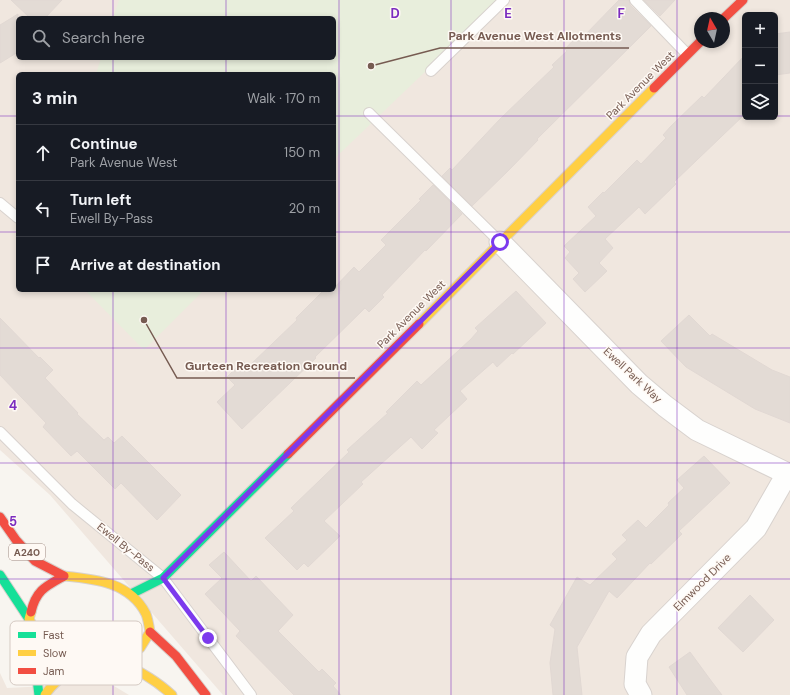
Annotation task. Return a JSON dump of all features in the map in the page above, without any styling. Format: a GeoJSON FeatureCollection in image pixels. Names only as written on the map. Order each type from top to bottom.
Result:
{"type":"FeatureCollection","features":[{"type":"Feature","properties":{"kind":"main road"},"geometry":{"type":"LineString","coordinates":[[730,12],[743,0]]}},
{"type":"Feature","properties":{"kind":"main road","name":"Park Avenue West"},"geometry":{"type":"LineString","coordinates":[[132,594],[163,578],[694,48]]}},
{"type":"Feature","properties":{"kind":"main road","name":"A240"},"geometry":{"type":"LineString","coordinates":[[0,517],[16,540],[36,561],[64,576]]}},
{"type":"Feature","properties":{"kind":"main road"},"geometry":{"type":"LineString","coordinates":[[0,575],[29,621]]}},
{"type":"Feature","properties":{"kind":"main road"},"geometry":{"type":"LineString","coordinates":[[29,621],[33,602],[44,587],[64,576],[91,579],[112,584],[132,594],[146,614],[150,632],[176,656],[206,695]]}},
{"type":"Feature","properties":{"kind":"main road"},"geometry":{"type":"LineString","coordinates":[[142,645],[150,632]]}},
{"type":"Feature","properties":{"kind":"main road"},"geometry":{"type":"LineString","coordinates":[[142,671],[162,684],[172,695]]}},
{"type":"Feature","properties":{"kind":"main road"},"geometry":{"type":"LineString","coordinates":[[38,685],[39,695]]}},
{"type":"Feature","properties":{"kind":"main road"},"geometry":{"type":"LineString","coordinates":[[45,695],[53,685]]}},
{"type":"Feature","properties":{"kind":"street","name":"Ewell Park Way"},"geometry":{"type":"LineString","coordinates":[[500,242],[639,384],[665,406],[697,430],[789,474]]}},
{"type":"Feature","properties":{"kind":"street","name":"Elmwood Drive"},"geometry":{"type":"LineString","coordinates":[[641,695],[636,684],[637,657],[651,634],[756,528],[789,474]]}},
{"type":"Feature","properties":{"kind":"lane"},"geometry":{"type":"LineString","coordinates":[[431,71],[504,0]]}},
{"type":"Feature","properties":{"kind":"lane"},"geometry":{"type":"LineString","coordinates":[[635,0],[687,54]]}},
{"type":"Feature","properties":{"kind":"lane"},"geometry":{"type":"LineString","coordinates":[[369,113],[500,242]]}},
{"type":"Feature","properties":{"kind":"lane"},"geometry":{"type":"LineString","coordinates":[[0,203],[16,216]]}},
{"type":"Feature","properties":{"kind":"lane","name":"Ewell By-Pass"},"geometry":{"type":"LineString","coordinates":[[0,432],[72,504],[163,578],[251,695]]}},
{"type":"Feature","properties":{"kind":"shaded area"},"geometry":{"type":"Polygon","coordinates":[[[0,0],[790,0],[790,695],[223,695],[50,495],[0,450],[0,0]]]}},
{"type":"Feature","properties":{"kind":"shaded area"},"geometry":{"type":"Polygon","coordinates":[[[0,673],[7,688],[68,685],[112,685],[129,695],[0,695],[0,673]]]}},
{"type":"Feature","properties":{"kind":"green space"},"geometry":{"type":"Polygon","coordinates":[[[119,0],[500,0],[336,157],[336,72],[97,72],[100,60],[336,60],[336,16],[114,16],[119,0]]]}},
{"type":"Feature","properties":{"kind":"green space"},"geometry":{"type":"Polygon","coordinates":[[[87,292],[202,292],[144,350],[87,292]]]}},
{"type":"Feature","properties":{"kind":"building"},"geometry":{"type":"Polygon","coordinates":[[[11,0],[62,0],[47,16],[28,16],[11,0]]]}},
{"type":"Feature","properties":{"kind":"building"},"geometry":{"type":"Polygon","coordinates":[[[619,0],[629,0],[630,5],[651,26],[472,206],[442,176],[450,168],[452,170],[500,119],[554,67],[552,65],[567,51],[565,49],[581,32],[584,36],[619,0]]]}},
{"type":"Feature","properties":{"kind":"building"},"geometry":{"type":"Polygon","coordinates":[[[644,0],[675,0],[660,16],[644,0]]]}},
{"type":"Feature","properties":{"kind":"building"},"geometry":{"type":"Polygon","coordinates":[[[18,14],[18,16],[16,16],[16,53],[0,63],[0,25],[18,14]]]}},
{"type":"Feature","properties":{"kind":"building"},"geometry":{"type":"Polygon","coordinates":[[[790,32],[790,73],[778,75],[778,34],[790,32]]]}},
{"type":"Feature","properties":{"kind":"building"},"geometry":{"type":"Polygon","coordinates":[[[742,58],[742,117],[674,182],[676,184],[645,214],[639,207],[605,239],[613,248],[599,263],[607,271],[585,292],[573,279],[579,273],[565,258],[570,252],[564,246],[596,216],[588,207],[637,160],[641,164],[666,138],[663,135],[671,126],[702,96],[704,98],[742,58]]]}},
{"type":"Feature","properties":{"kind":"building"},"geometry":{"type":"Polygon","coordinates":[[[433,185],[462,214],[382,295],[384,297],[369,312],[365,308],[315,357],[316,358],[242,429],[217,402],[235,385],[227,377],[243,361],[248,367],[297,320],[296,318],[322,292],[336,292],[336,286],[354,267],[359,272],[386,245],[381,240],[421,200],[419,199],[433,185]]]}},
{"type":"Feature","properties":{"kind":"building"},"geometry":{"type":"Polygon","coordinates":[[[516,291],[546,323],[497,367],[493,362],[460,391],[467,399],[434,430],[438,433],[422,449],[411,437],[361,482],[363,484],[324,521],[340,536],[308,567],[304,563],[297,570],[265,538],[294,511],[291,508],[349,452],[347,450],[388,413],[386,412],[417,381],[421,385],[471,339],[478,331],[475,328],[516,291]]]}},
{"type":"Feature","properties":{"kind":"building"},"geometry":{"type":"Polygon","coordinates":[[[689,315],[710,336],[712,334],[772,370],[790,377],[790,423],[755,409],[686,367],[661,341],[689,315]]]}},
{"type":"Feature","properties":{"kind":"building"},"geometry":{"type":"Polygon","coordinates":[[[0,318],[39,358],[40,357],[53,370],[45,378],[78,413],[77,414],[104,440],[108,437],[114,443],[122,436],[181,495],[157,520],[121,483],[115,489],[77,451],[71,456],[43,427],[46,423],[0,375],[0,318]]]}},
{"type":"Feature","properties":{"kind":"building"},"geometry":{"type":"Polygon","coordinates":[[[704,456],[730,483],[679,531],[682,534],[651,564],[650,563],[617,598],[609,591],[577,647],[582,695],[553,695],[550,663],[555,629],[550,625],[577,577],[590,585],[617,559],[612,554],[627,540],[622,535],[638,520],[646,528],[669,505],[668,503],[684,488],[677,480],[704,456]]]}},
{"type":"Feature","properties":{"kind":"building"},"geometry":{"type":"Polygon","coordinates":[[[224,552],[251,581],[256,576],[293,615],[278,631],[319,672],[322,669],[336,683],[333,686],[341,695],[294,695],[236,636],[240,631],[205,594],[222,578],[209,565],[224,552]]]}},
{"type":"Feature","properties":{"kind":"building"},"geometry":{"type":"Polygon","coordinates":[[[750,595],[774,620],[743,652],[718,628],[750,595]]]}},
{"type":"Feature","properties":{"kind":"building"},"geometry":{"type":"Polygon","coordinates":[[[690,652],[722,695],[687,695],[669,667],[690,652]]]}},
{"type":"Feature","properties":{"kind":"traffic: fast"},"geometry":{"type":"LineString","coordinates":[[131,594],[163,578],[288,454]]}},
{"type":"Feature","properties":{"kind":"traffic: fast"},"geometry":{"type":"LineString","coordinates":[[0,575],[29,619]]}},
{"type":"Feature","properties":{"kind":"traffic: fast"},"geometry":{"type":"LineString","coordinates":[[38,685],[39,695]]}},
{"type":"Feature","properties":{"kind":"traffic: slow"},"geometry":{"type":"LineString","coordinates":[[419,324],[654,88]]}},
{"type":"Feature","properties":{"kind":"traffic: slow"},"geometry":{"type":"LineString","coordinates":[[64,576],[111,584],[131,595],[139,603],[148,620],[150,632],[142,645]]}},
{"type":"Feature","properties":{"kind":"traffic: slow"},"geometry":{"type":"LineString","coordinates":[[30,621],[29,619],[31,612]]}},
{"type":"Feature","properties":{"kind":"traffic: slow"},"geometry":{"type":"LineString","coordinates":[[142,674],[172,695]]}},
{"type":"Feature","properties":{"kind":"traffic: slow"},"geometry":{"type":"LineString","coordinates":[[45,695],[53,685]]}},
{"type":"Feature","properties":{"kind":"traffic: jam"},"geometry":{"type":"LineString","coordinates":[[730,12],[743,0]]}},
{"type":"Feature","properties":{"kind":"traffic: jam"},"geometry":{"type":"LineString","coordinates":[[654,88],[694,48]]}},
{"type":"Feature","properties":{"kind":"traffic: jam"},"geometry":{"type":"LineString","coordinates":[[288,454],[419,324]]}},
{"type":"Feature","properties":{"kind":"traffic: jam"},"geometry":{"type":"LineString","coordinates":[[0,517],[16,540],[35,561],[64,576]]}},
{"type":"Feature","properties":{"kind":"traffic: jam"},"geometry":{"type":"LineString","coordinates":[[31,612],[39,594],[47,586],[64,576]]}},
{"type":"Feature","properties":{"kind":"traffic: jam"},"geometry":{"type":"LineString","coordinates":[[150,632],[176,656],[206,695]]}},
{"type":"Feature","properties":{"kind":"place","name":"Park Avenue West Allotments"},"geometry":{"type":"Point","coordinates":[371,66]}},
{"type":"Feature","properties":{"kind":"place","name":"Gurteen Recreation Ground"},"geometry":{"type":"Point","coordinates":[144,320]}},
{"type":"Feature","properties":{"kind":"route"},"geometry":{"type":"LineString","coordinates":[[208,638],[163,578],[500,242]]}}]}
